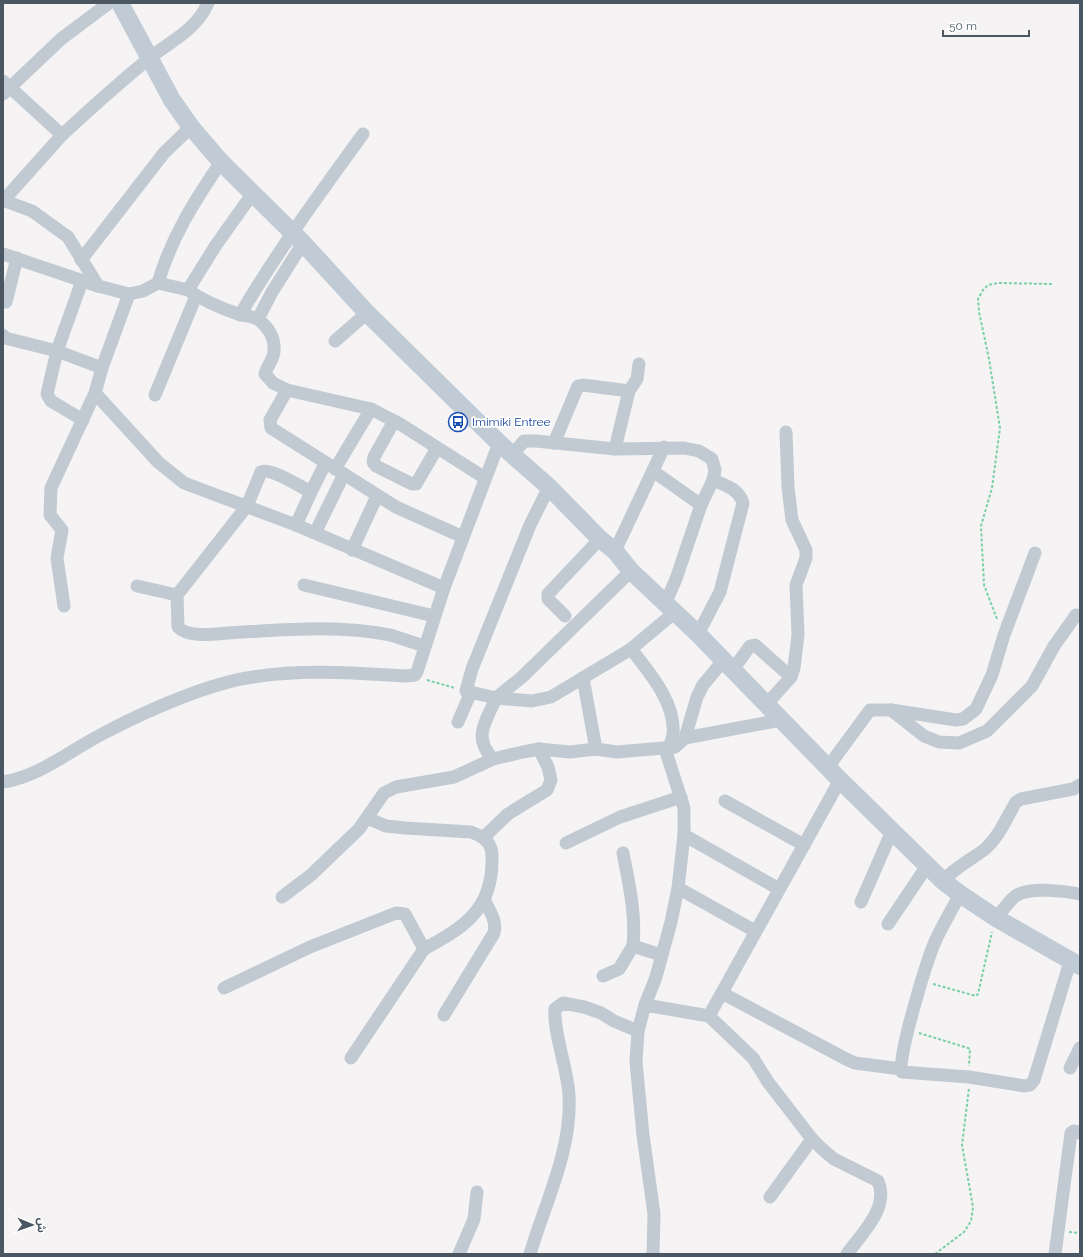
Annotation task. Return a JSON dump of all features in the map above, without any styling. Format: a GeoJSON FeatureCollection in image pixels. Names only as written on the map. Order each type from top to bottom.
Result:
{"type":"FeatureCollection","features":[{"type":"Feature","properties":{"kind":"street"},"geometry":{"type":"LineString","coordinates":[[62,135],[5,88],[61,39],[109,3]]}},
{"type":"Feature","properties":{"kind":"street"},"geometry":{"type":"LineString","coordinates":[[120,3],[172,100],[191,127],[221,162],[298,238],[367,313],[499,443],[549,487],[600,540],[615,551],[631,571],[698,634],[766,705],[943,881],[996,918],[1075,964],[1034,1080],[1030,1085],[1025,1086],[970,1077],[904,1073],[901,1069],[900,1063],[908,1030],[932,948],[960,894]]}},
{"type":"Feature","properties":{"kind":"street"},"geometry":{"type":"LineString","coordinates":[[98,286],[81,260],[68,236],[32,211],[4,201],[62,135],[98,101],[149,59],[190,29],[203,14],[208,3]]}},
{"type":"Feature","properties":{"kind":"street"},"geometry":{"type":"LineString","coordinates":[[81,260],[164,152],[191,127]]}},
{"type":"Feature","properties":{"kind":"street"},"geometry":{"type":"LineString","coordinates":[[258,319],[298,238],[364,134]]}},
{"type":"Feature","properties":{"kind":"street"},"geometry":{"type":"LineString","coordinates":[[158,283],[164,263],[186,217],[221,162]]}},
{"type":"Feature","properties":{"kind":"street"},"geometry":{"type":"LineString","coordinates":[[155,395],[192,293],[216,245],[253,193]]}},
{"type":"Feature","properties":{"kind":"street"},"geometry":{"type":"LineString","coordinates":[[240,315],[259,283],[298,238]]}},
{"type":"Feature","properties":{"kind":"street"},"geometry":{"type":"LineString","coordinates":[[3,254],[82,281],[128,294],[143,291],[158,283],[192,293],[208,303],[240,315],[258,319],[269,331],[274,340],[274,354],[265,374],[273,383],[287,390],[371,409],[394,421],[485,478]]}},
{"type":"Feature","properties":{"kind":"street"},"geometry":{"type":"LineString","coordinates":[[4,305],[17,258]]}},
{"type":"Feature","properties":{"kind":"street"},"geometry":{"type":"LineString","coordinates":[[82,281],[57,351],[47,394],[51,401],[83,420]]}},
{"type":"Feature","properties":{"kind":"street"},"geometry":{"type":"LineString","coordinates":[[64,606],[56,558],[62,530],[50,515],[51,488],[95,393],[102,368],[128,294]]}},
{"type":"Feature","properties":{"kind":"street"},"geometry":{"type":"LineString","coordinates":[[335,341],[367,313]]}},
{"type":"Feature","properties":{"kind":"street"},"geometry":{"type":"LineString","coordinates":[[3,335],[5,338],[57,351],[102,368]]}},
{"type":"Feature","properties":{"kind":"street"},"geometry":{"type":"LineString","coordinates":[[615,449],[629,391],[637,379],[639,364]]}},
{"type":"Feature","properties":{"kind":"street"},"geometry":{"type":"LineString","coordinates":[[554,443],[578,386],[583,385],[629,391]]}},
{"type":"Feature","properties":{"kind":"street"},"geometry":{"type":"LineString","coordinates":[[287,390],[270,420],[271,428],[396,507],[463,538]]}},
{"type":"Feature","properties":{"kind":"street"},"geometry":{"type":"LineString","coordinates":[[95,393],[158,462],[184,483],[296,525],[444,588]]}},
{"type":"Feature","properties":{"kind":"street"},"geometry":{"type":"LineString","coordinates":[[296,525],[311,492],[334,469],[371,409]]}},
{"type":"Feature","properties":{"kind":"street"},"geometry":{"type":"LineString","coordinates":[[394,421],[374,457],[373,462],[376,466],[412,484],[416,484],[437,448]]}},
{"type":"Feature","properties":{"kind":"street"},"geometry":{"type":"LineString","coordinates":[[766,705],[791,677],[794,668],[798,635],[796,585],[806,558],[806,550],[792,520],[788,487],[786,432]]}},
{"type":"Feature","properties":{"kind":"street"},"geometry":{"type":"LineString","coordinates":[[469,691],[496,698],[532,701],[551,697],[631,649],[670,608],[676,579],[701,505],[713,480],[715,470],[712,459],[699,451],[664,447],[615,449],[524,441],[513,454]]}},
{"type":"Feature","properties":{"kind":"street"},"geometry":{"type":"LineString","coordinates":[[3,782],[20,779],[106,731],[176,700],[218,685],[252,677],[296,672],[345,672],[405,676],[415,675],[444,588],[499,443]]}},
{"type":"Feature","properties":{"kind":"street"},"geometry":{"type":"LineString","coordinates":[[615,551],[664,447]]}},
{"type":"Feature","properties":{"kind":"street"},"geometry":{"type":"LineString","coordinates":[[315,534],[334,469]]}},
{"type":"Feature","properties":{"kind":"street"},"geometry":{"type":"LineString","coordinates":[[311,492],[271,472],[264,471],[259,474],[247,506],[177,595],[178,627],[182,630],[195,634],[291,630],[356,631],[390,636],[425,646]]}},
{"type":"Feature","properties":{"kind":"street"},"geometry":{"type":"LineString","coordinates":[[653,471],[701,505]]}},
{"type":"Feature","properties":{"kind":"street"},"geometry":{"type":"LineString","coordinates":[[698,634],[720,592],[744,503],[742,497],[730,487],[713,480]]}},
{"type":"Feature","properties":{"kind":"street"},"geometry":{"type":"LineString","coordinates":[[458,722],[469,691],[472,669],[528,532],[549,487]]}},
{"type":"Feature","properties":{"kind":"street"},"geometry":{"type":"LineString","coordinates":[[352,550],[377,496]]}},
{"type":"Feature","properties":{"kind":"street"},"geometry":{"type":"LineString","coordinates":[[565,616],[548,599],[548,594],[600,540]]}},
{"type":"Feature","properties":{"kind":"street"},"geometry":{"type":"LineString","coordinates":[[709,1016],[804,845],[834,773],[870,710],[891,710],[945,720],[963,719],[976,709],[989,682],[1004,635],[1035,553]]}},
{"type":"Feature","properties":{"kind":"street"},"geometry":{"type":"LineString","coordinates":[[493,759],[484,750],[481,741],[483,730],[496,698],[522,677],[631,571]]}},
{"type":"Feature","properties":{"kind":"street"},"geometry":{"type":"LineString","coordinates":[[304,585],[434,616]]}},
{"type":"Feature","properties":{"kind":"street"},"geometry":{"type":"LineString","coordinates":[[137,586],[177,595]]}},
{"type":"Feature","properties":{"kind":"street"},"geometry":{"type":"LineString","coordinates":[[891,710],[924,736],[939,742],[959,743],[987,731],[1032,686],[1054,646],[1076,615]]}},
{"type":"Feature","properties":{"kind":"street"},"geometry":{"type":"LineString","coordinates":[[685,738],[697,697],[703,685],[728,666],[750,646],[755,645],[791,677]]}},
{"type":"Feature","properties":{"kind":"street"},"geometry":{"type":"LineString","coordinates":[[631,649],[666,698],[673,735],[668,748],[669,763],[684,808],[684,835],[678,888],[656,977],[645,1005],[638,1031],[636,1062],[642,1128],[654,1214],[653,1254]]}},
{"type":"Feature","properties":{"kind":"street"},"geometry":{"type":"LineString","coordinates":[[583,678],[596,749]]}},
{"type":"Feature","properties":{"kind":"street"},"geometry":{"type":"LineString","coordinates":[[282,897],[311,874],[368,818],[384,793],[396,787],[454,777],[493,759],[539,749],[570,752],[596,749],[617,752],[668,748],[675,747],[685,738],[781,720]]}},
{"type":"Feature","properties":{"kind":"street"},"geometry":{"type":"LineString","coordinates":[[484,837],[508,814],[547,790],[551,780],[548,767],[539,749]]}},
{"type":"Feature","properties":{"kind":"street"},"geometry":{"type":"LineString","coordinates":[[943,881],[952,871],[986,848],[996,836],[1016,802],[1021,799],[1073,789],[1080,785]]}},
{"type":"Feature","properties":{"kind":"street"},"geometry":{"type":"LineString","coordinates":[[566,843],[620,817],[681,797]]}},
{"type":"Feature","properties":{"kind":"street"},"geometry":{"type":"LineString","coordinates":[[725,801],[804,845]]}},
{"type":"Feature","properties":{"kind":"street"},"geometry":{"type":"LineString","coordinates":[[351,1058],[424,949],[465,924],[485,901],[492,874],[492,851],[484,837],[471,832],[386,826],[368,818]]}},
{"type":"Feature","properties":{"kind":"street"},"geometry":{"type":"LineString","coordinates":[[861,902],[892,831]]}},
{"type":"Feature","properties":{"kind":"street"},"geometry":{"type":"LineString","coordinates":[[684,835],[779,889]]}},
{"type":"Feature","properties":{"kind":"street"},"geometry":{"type":"LineString","coordinates":[[603,976],[618,969],[633,946],[634,932],[631,894],[623,853]]}},
{"type":"Feature","properties":{"kind":"street"},"geometry":{"type":"LineString","coordinates":[[888,924],[927,866]]}},
{"type":"Feature","properties":{"kind":"street"},"geometry":{"type":"LineString","coordinates":[[678,888],[755,931]]}},
{"type":"Feature","properties":{"kind":"street"},"geometry":{"type":"LineString","coordinates":[[996,918],[1016,896],[1023,892],[1066,891],[1080,894]]}},
{"type":"Feature","properties":{"kind":"street"},"geometry":{"type":"LineString","coordinates":[[444,1015],[494,933],[494,920],[485,901]]}},
{"type":"Feature","properties":{"kind":"street"},"geometry":{"type":"LineString","coordinates":[[224,988],[310,947],[396,913],[405,914],[424,949]]}},
{"type":"Feature","properties":{"kind":"street"},"geometry":{"type":"LineString","coordinates":[[633,946],[662,955]]}},
{"type":"Feature","properties":{"kind":"street"},"geometry":{"type":"LineString","coordinates":[[722,993],[855,1063],[901,1069]]}},
{"type":"Feature","properties":{"kind":"street"},"geometry":{"type":"LineString","coordinates":[[530,1254],[560,1159],[567,1130],[569,1095],[555,1009],[563,1003],[584,1007],[601,1013],[614,1021],[638,1031]]}},
{"type":"Feature","properties":{"kind":"street"},"geometry":{"type":"LineString","coordinates":[[645,1005],[709,1016],[753,1058],[768,1082],[812,1139],[834,1159],[878,1181],[879,1206],[871,1222],[847,1254]]}},
{"type":"Feature","properties":{"kind":"street"},"geometry":{"type":"LineString","coordinates":[[1070,1068],[1080,1048]]}},
{"type":"Feature","properties":{"kind":"street"},"geometry":{"type":"LineString","coordinates":[[1055,1254],[1071,1132],[1074,1131],[1080,1133]]}},
{"type":"Feature","properties":{"kind":"street"},"geometry":{"type":"LineString","coordinates":[[770,1197],[812,1139]]}},
{"type":"Feature","properties":{"kind":"street"},"geometry":{"type":"LineString","coordinates":[[459,1254],[474,1219],[477,1192]]}},
{"type":"Feature","properties":{"kind":"path"},"geometry":{"type":"LineString","coordinates":[[1004,635],[987,597],[984,585],[982,526],[992,488],[1000,428],[978,299],[988,285],[998,283],[1053,284]]}},
{"type":"Feature","properties":{"kind":"path"},"geometry":{"type":"LineString","coordinates":[[415,675],[435,683],[469,691]]}},
{"type":"Feature","properties":{"kind":"path"},"geometry":{"type":"LineString","coordinates":[[922,981],[976,996],[978,994],[988,944],[996,918]]}},
{"type":"Feature","properties":{"kind":"path"},"geometry":{"type":"LineString","coordinates":[[908,1030],[968,1048],[970,1050],[970,1077],[962,1145],[974,1207],[971,1221],[964,1232],[935,1254]]}},
{"type":"Feature","properties":{"kind":"place","name":"Imimiki Entree"},"geometry":{"type":"Point","coordinates":[458,422]}}]}
